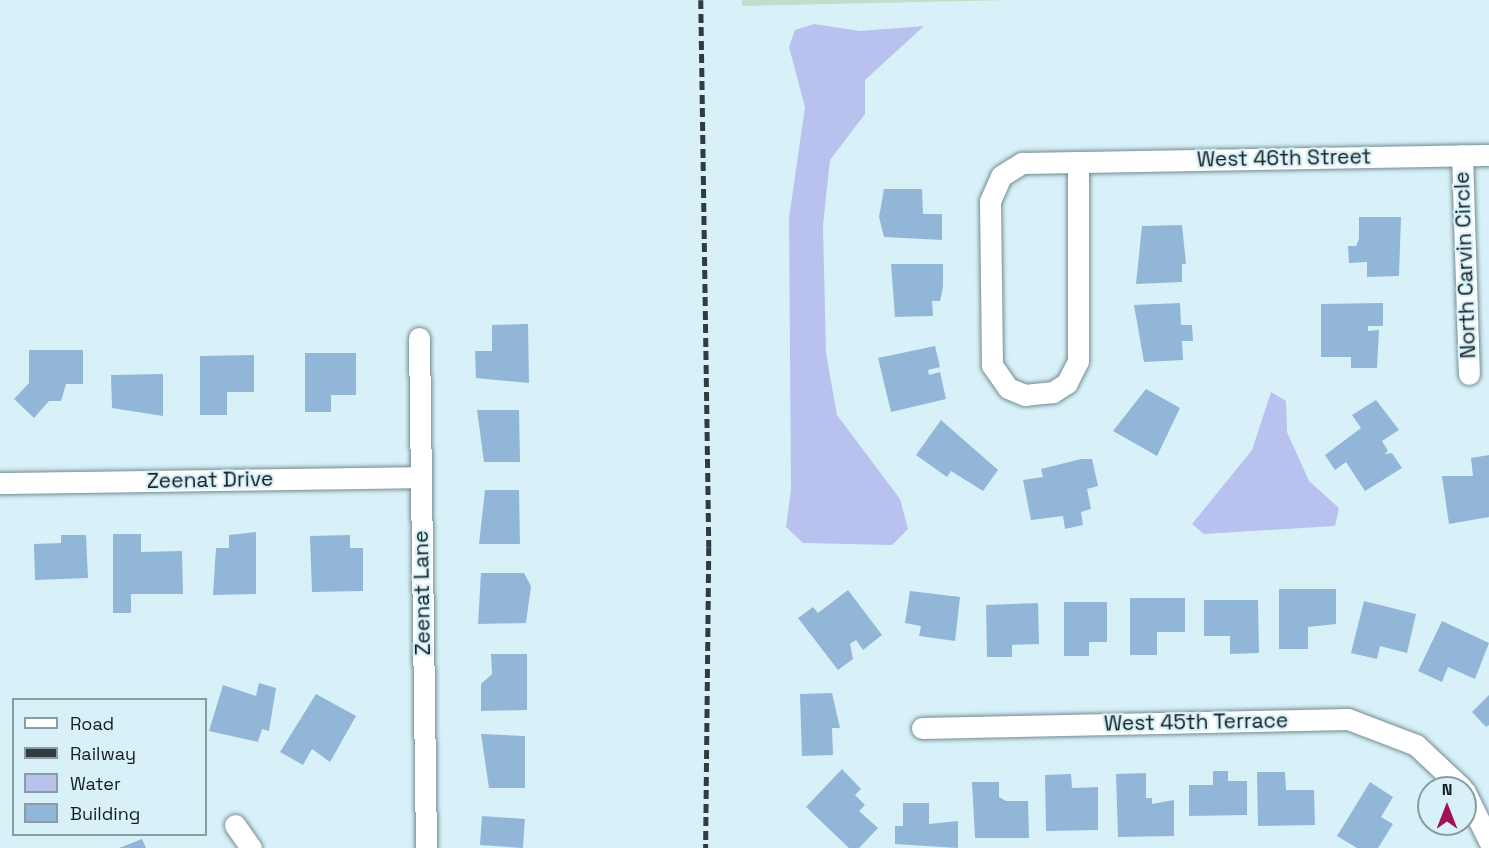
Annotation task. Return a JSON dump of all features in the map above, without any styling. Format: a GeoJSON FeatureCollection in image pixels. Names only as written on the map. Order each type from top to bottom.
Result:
{"type":"FeatureCollection","features":[{"type":"Feature","properties":{"kind":"street","name":"West 46th Street"},"geometry":{"type":"LineString","coordinates":[[1078,162],[1078,361],[1067,383],[1053,392],[1025,395],[1008,388],[992,365],[990,201],[1001,176],[1022,163],[1462,155],[1489,155]]}},
{"type":"Feature","properties":{"kind":"street","name":"North Carvin Circle"},"geometry":{"type":"LineString","coordinates":[[1462,155],[1469,374]]}},
{"type":"Feature","properties":{"kind":"street","name":"Zeenat Lane"},"geometry":{"type":"LineString","coordinates":[[419,338],[426,848]]}},
{"type":"Feature","properties":{"kind":"street","name":"Zeenat Drive"},"geometry":{"type":"LineString","coordinates":[[0,483],[420,477]]}},
{"type":"Feature","properties":{"kind":"street","name":"West 45th Terrace"},"geometry":{"type":"LineString","coordinates":[[922,728],[1348,720],[1416,745],[1450,776]]}},
{"type":"Feature","properties":{"kind":"street"},"geometry":{"type":"LineString","coordinates":[[1477,818],[1489,841]]}},
{"type":"Feature","properties":{"kind":"street"},"geometry":{"type":"LineString","coordinates":[[235,825],[251,848]]}},
{"type":"Feature","properties":{"kind":"green space"},"geometry":{"type":"Polygon","coordinates":[[[742,0],[1012,0],[742,6],[742,0]]]}},
{"type":"Feature","properties":{"kind":"water"},"geometry":{"type":"Polygon","coordinates":[[[814,24],[860,31],[924,26],[865,80],[865,114],[830,160],[823,225],[826,353],[837,415],[900,499],[908,529],[892,545],[803,543],[786,527],[791,490],[789,218],[805,107],[789,47],[795,30],[814,24]]]}},
{"type":"Feature","properties":{"kind":"water"},"geometry":{"type":"Polygon","coordinates":[[[1271,392],[1286,401],[1287,432],[1309,481],[1339,508],[1335,526],[1204,534],[1192,524],[1252,450],[1271,392]]]}},
{"type":"Feature","properties":{"kind":"building"},"geometry":{"type":"Polygon","coordinates":[[[884,189],[922,189],[923,214],[942,214],[942,240],[884,237],[879,217],[884,189]]]}},
{"type":"Feature","properties":{"kind":"building"},"geometry":{"type":"Polygon","coordinates":[[[1359,217],[1401,217],[1399,276],[1367,277],[1367,262],[1349,263],[1348,246],[1356,246],[1359,239],[1359,217]]]}},
{"type":"Feature","properties":{"kind":"building"},"geometry":{"type":"Polygon","coordinates":[[[1182,225],[1186,264],[1182,264],[1182,282],[1136,284],[1142,226],[1182,225]]]}},
{"type":"Feature","properties":{"kind":"building"},"geometry":{"type":"Polygon","coordinates":[[[891,264],[943,264],[943,287],[940,301],[932,301],[933,316],[895,317],[891,264]]]}},
{"type":"Feature","properties":{"kind":"building"},"geometry":{"type":"Polygon","coordinates":[[[1180,303],[1181,325],[1192,325],[1193,341],[1182,341],[1183,360],[1144,362],[1134,305],[1180,303]]]}},
{"type":"Feature","properties":{"kind":"building"},"geometry":{"type":"Polygon","coordinates":[[[1383,303],[1383,326],[1368,326],[1368,331],[1379,330],[1377,368],[1351,368],[1351,357],[1321,357],[1321,304],[1383,303]]]}},
{"type":"Feature","properties":{"kind":"building"},"geometry":{"type":"Polygon","coordinates":[[[528,324],[529,383],[476,378],[475,351],[492,351],[492,325],[528,324]]]}},
{"type":"Feature","properties":{"kind":"building"},"geometry":{"type":"Polygon","coordinates":[[[935,346],[940,367],[928,370],[929,375],[940,372],[946,399],[891,412],[878,358],[935,346]]]}},
{"type":"Feature","properties":{"kind":"building"},"geometry":{"type":"Polygon","coordinates":[[[29,350],[83,350],[83,384],[66,384],[61,401],[49,401],[34,418],[14,399],[29,383],[29,350]]]}},
{"type":"Feature","properties":{"kind":"building"},"geometry":{"type":"Polygon","coordinates":[[[305,353],[356,353],[356,395],[331,395],[331,412],[305,412],[305,353]]]}},
{"type":"Feature","properties":{"kind":"building"},"geometry":{"type":"Polygon","coordinates":[[[254,355],[254,392],[227,392],[227,415],[200,415],[200,356],[254,355]]]}},
{"type":"Feature","properties":{"kind":"building"},"geometry":{"type":"Polygon","coordinates":[[[163,374],[163,416],[112,408],[111,375],[163,374]]]}},
{"type":"Feature","properties":{"kind":"building"},"geometry":{"type":"Polygon","coordinates":[[[1146,389],[1180,408],[1157,456],[1113,431],[1146,389]]]}},
{"type":"Feature","properties":{"kind":"building"},"geometry":{"type":"Polygon","coordinates":[[[1376,400],[1399,430],[1382,441],[1388,451],[1384,454],[1392,453],[1402,468],[1365,491],[1346,462],[1335,470],[1325,455],[1361,428],[1352,415],[1376,400]]]}},
{"type":"Feature","properties":{"kind":"building"},"geometry":{"type":"Polygon","coordinates":[[[477,410],[519,410],[520,462],[484,462],[477,410]]]}},
{"type":"Feature","properties":{"kind":"building"},"geometry":{"type":"Polygon","coordinates":[[[941,420],[998,470],[983,491],[951,471],[947,477],[916,455],[941,420]]]}},
{"type":"Feature","properties":{"kind":"building"},"geometry":{"type":"Polygon","coordinates":[[[1489,455],[1489,517],[1449,524],[1442,476],[1473,476],[1471,458],[1489,455]]]}},
{"type":"Feature","properties":{"kind":"building"},"geometry":{"type":"Polygon","coordinates":[[[1081,459],[1092,459],[1098,486],[1087,489],[1091,509],[1081,512],[1083,525],[1065,529],[1063,516],[1031,520],[1023,480],[1043,477],[1041,469],[1081,459]]]}},
{"type":"Feature","properties":{"kind":"building"},"geometry":{"type":"Polygon","coordinates":[[[485,490],[519,490],[520,544],[479,544],[485,490]]]}},
{"type":"Feature","properties":{"kind":"building"},"geometry":{"type":"Polygon","coordinates":[[[256,532],[256,594],[213,595],[216,548],[229,548],[229,535],[256,532]]]}},
{"type":"Feature","properties":{"kind":"building"},"geometry":{"type":"Polygon","coordinates":[[[113,534],[141,534],[141,552],[182,551],[183,594],[131,594],[131,613],[113,613],[113,534]]]}},
{"type":"Feature","properties":{"kind":"building"},"geometry":{"type":"Polygon","coordinates":[[[61,535],[86,535],[88,578],[35,580],[34,544],[61,543],[61,535]]]}},
{"type":"Feature","properties":{"kind":"building"},"geometry":{"type":"Polygon","coordinates":[[[350,535],[350,548],[363,548],[363,591],[312,592],[310,536],[350,535]]]}},
{"type":"Feature","properties":{"kind":"building"},"geometry":{"type":"Polygon","coordinates":[[[481,573],[524,573],[531,586],[526,623],[478,624],[481,573]]]}},
{"type":"Feature","properties":{"kind":"building"},"geometry":{"type":"Polygon","coordinates":[[[1279,589],[1336,589],[1336,624],[1308,627],[1308,649],[1279,649],[1279,589]]]}},
{"type":"Feature","properties":{"kind":"building"},"geometry":{"type":"Polygon","coordinates":[[[848,590],[882,635],[863,650],[856,640],[850,644],[853,659],[838,670],[798,618],[813,607],[818,613],[848,590]]]}},
{"type":"Feature","properties":{"kind":"building"},"geometry":{"type":"Polygon","coordinates":[[[910,591],[960,597],[955,641],[919,636],[921,626],[905,623],[910,591]]]}},
{"type":"Feature","properties":{"kind":"building"},"geometry":{"type":"Polygon","coordinates":[[[1130,598],[1185,598],[1185,632],[1157,632],[1157,655],[1130,655],[1130,598]]]}},
{"type":"Feature","properties":{"kind":"building"},"geometry":{"type":"Polygon","coordinates":[[[1204,600],[1258,600],[1259,653],[1230,654],[1230,636],[1204,636],[1204,600]]]}},
{"type":"Feature","properties":{"kind":"building"},"geometry":{"type":"Polygon","coordinates":[[[1364,601],[1416,614],[1407,653],[1380,646],[1377,659],[1351,653],[1364,601]]]}},
{"type":"Feature","properties":{"kind":"building"},"geometry":{"type":"Polygon","coordinates":[[[1064,602],[1107,602],[1107,642],[1089,642],[1089,656],[1064,656],[1064,602]]]}},
{"type":"Feature","properties":{"kind":"building"},"geometry":{"type":"Polygon","coordinates":[[[1038,603],[1039,644],[1012,645],[1012,657],[987,657],[986,605],[1038,603]]]}},
{"type":"Feature","properties":{"kind":"building"},"geometry":{"type":"Polygon","coordinates":[[[1442,621],[1489,643],[1475,679],[1448,667],[1442,682],[1418,671],[1442,621]]]}},
{"type":"Feature","properties":{"kind":"building"},"geometry":{"type":"Polygon","coordinates":[[[491,654],[527,654],[527,710],[481,711],[481,684],[492,674],[491,654]]]}},
{"type":"Feature","properties":{"kind":"building"},"geometry":{"type":"Polygon","coordinates":[[[259,683],[276,688],[269,731],[262,729],[258,742],[209,731],[223,685],[256,696],[259,683]]]}},
{"type":"Feature","properties":{"kind":"building"},"geometry":{"type":"Polygon","coordinates":[[[832,693],[840,728],[832,728],[833,755],[802,756],[800,694],[832,693]]]}},
{"type":"Feature","properties":{"kind":"building"},"geometry":{"type":"Polygon","coordinates":[[[316,694],[356,716],[330,762],[312,749],[303,765],[280,752],[316,694]]]}},
{"type":"Feature","properties":{"kind":"building"},"geometry":{"type":"Polygon","coordinates":[[[1489,695],[1489,725],[1486,727],[1472,712],[1489,695]]]}},
{"type":"Feature","properties":{"kind":"building"},"geometry":{"type":"Polygon","coordinates":[[[481,734],[525,736],[525,788],[489,788],[481,734]]]}},
{"type":"Feature","properties":{"kind":"building"},"geometry":{"type":"Polygon","coordinates":[[[842,769],[861,789],[855,795],[865,805],[859,811],[878,828],[859,848],[849,848],[806,807],[842,769]]]}},
{"type":"Feature","properties":{"kind":"building"},"geometry":{"type":"Polygon","coordinates":[[[1213,771],[1228,771],[1228,781],[1247,781],[1247,815],[1189,816],[1189,785],[1213,785],[1213,771]]]}},
{"type":"Feature","properties":{"kind":"building"},"geometry":{"type":"Polygon","coordinates":[[[1257,772],[1285,772],[1286,790],[1314,790],[1315,825],[1258,826],[1257,772]]]}},
{"type":"Feature","properties":{"kind":"building"},"geometry":{"type":"Polygon","coordinates":[[[1146,773],[1146,798],[1152,798],[1152,804],[1174,800],[1174,836],[1118,837],[1116,774],[1146,773]]]}},
{"type":"Feature","properties":{"kind":"building"},"geometry":{"type":"Polygon","coordinates":[[[1071,774],[1072,788],[1098,787],[1098,830],[1046,831],[1045,775],[1071,774]]]}},
{"type":"Feature","properties":{"kind":"building"},"geometry":{"type":"Polygon","coordinates":[[[972,782],[999,782],[999,797],[1006,801],[1028,801],[1029,838],[975,838],[972,782]]]}},
{"type":"Feature","properties":{"kind":"building"},"geometry":{"type":"Polygon","coordinates":[[[1370,782],[1393,797],[1381,817],[1393,824],[1378,848],[1357,848],[1337,836],[1370,782]]]}},
{"type":"Feature","properties":{"kind":"building"},"geometry":{"type":"Polygon","coordinates":[[[903,803],[929,803],[929,824],[958,821],[958,848],[895,844],[895,826],[903,826],[903,803]]]}},
{"type":"Feature","properties":{"kind":"building"},"geometry":{"type":"Polygon","coordinates":[[[482,816],[525,819],[523,848],[480,845],[482,816]]]}},
{"type":"Feature","properties":{"kind":"building"},"geometry":{"type":"Polygon","coordinates":[[[142,839],[146,848],[119,848],[142,839]]]}},
{"type":"Feature","properties":{"kind":"railway"},"geometry":{"type":"LineString","coordinates":[[701,0],[709,547],[706,848]]}}]}
